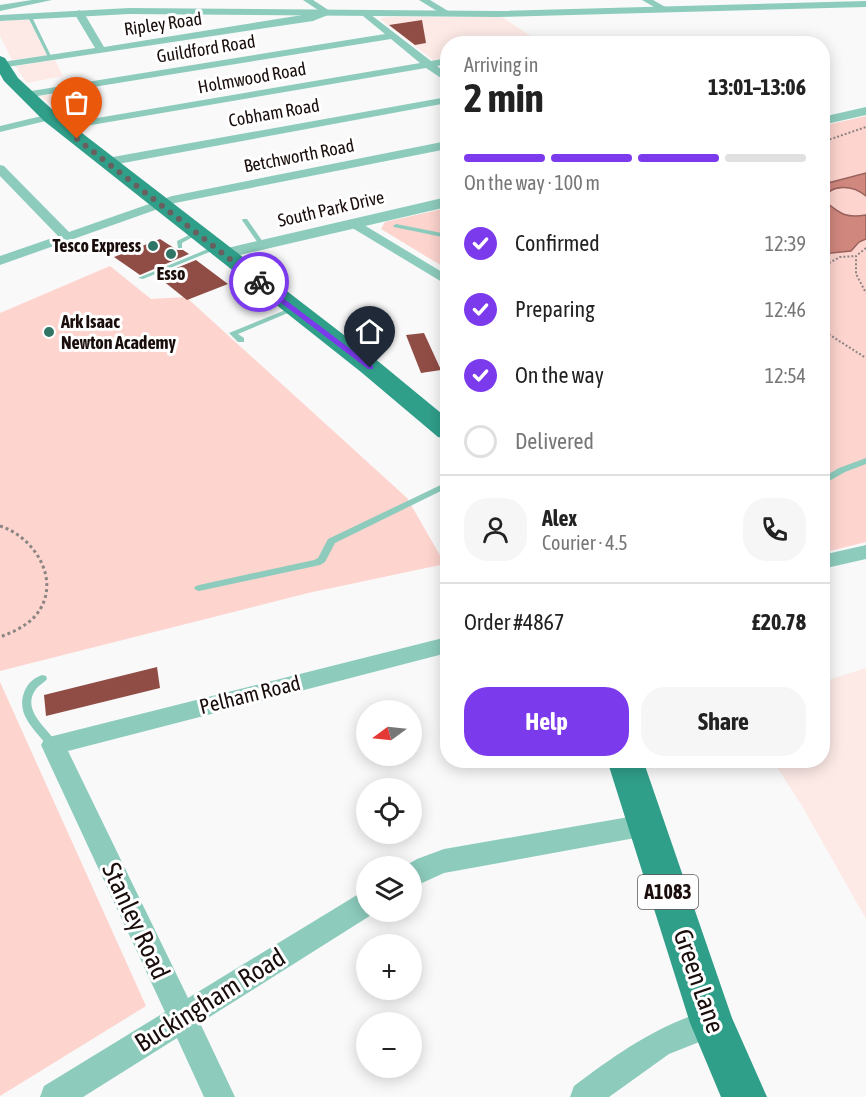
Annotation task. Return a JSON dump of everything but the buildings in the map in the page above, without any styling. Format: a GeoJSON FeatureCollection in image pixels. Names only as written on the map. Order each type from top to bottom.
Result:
{"type":"FeatureCollection","features":[{"type":"Feature","properties":{"kind":"main road"},"geometry":{"type":"LineString","coordinates":[[1,63],[12,81],[25,95],[56,122],[440,425]]}},
{"type":"Feature","properties":{"kind":"main road","name":"Green Lane"},"geometry":{"type":"LineString","coordinates":[[628,768],[712,1023],[744,1097]]}},
{"type":"Feature","properties":{"kind":"street"},"geometry":{"type":"LineString","coordinates":[[0,8],[48,0]]}},
{"type":"Feature","properties":{"kind":"street"},"geometry":{"type":"LineString","coordinates":[[307,0],[328,13]]}},
{"type":"Feature","properties":{"kind":"street"},"geometry":{"type":"LineString","coordinates":[[423,0],[448,14]]}},
{"type":"Feature","properties":{"kind":"street"},"geometry":{"type":"LineString","coordinates":[[646,0],[664,9]]}},
{"type":"Feature","properties":{"kind":"street"},"geometry":{"type":"LineString","coordinates":[[0,18],[204,11],[448,14],[866,4]]}},
{"type":"Feature","properties":{"kind":"street","name":"Ripley Road"},"geometry":{"type":"LineString","coordinates":[[1,63],[313,18],[328,13]]}},
{"type":"Feature","properties":{"kind":"street"},"geometry":{"type":"LineString","coordinates":[[79,14],[101,50]]}},
{"type":"Feature","properties":{"kind":"street"},"geometry":{"type":"LineString","coordinates":[[366,14],[440,73]]}},
{"type":"Feature","properties":{"kind":"street","name":"Guildford Road"},"geometry":{"type":"LineString","coordinates":[[25,95],[392,36]]}},
{"type":"Feature","properties":{"kind":"street","name":"Holmwood Road"},"geometry":{"type":"LineString","coordinates":[[1,128],[56,122],[440,62]]}},
{"type":"Feature","properties":{"kind":"street","name":"Cobham Road"},"geometry":{"type":"LineString","coordinates":[[107,162],[440,101]]}},
{"type":"Feature","properties":{"kind":"street"},"geometry":{"type":"LineString","coordinates":[[830,119],[866,111]]}},
{"type":"Feature","properties":{"kind":"street","name":"Betchworth Road"},"geometry":{"type":"LineString","coordinates":[[0,261],[159,204],[440,146]]}},
{"type":"Feature","properties":{"kind":"street"},"geometry":{"type":"LineString","coordinates":[[0,169],[66,237]]}},
{"type":"Feature","properties":{"kind":"street","name":"South Park Drive"},"geometry":{"type":"LineString","coordinates":[[219,251],[262,245],[440,204]]}},
{"type":"Feature","properties":{"kind":"street"},"geometry":{"type":"LineString","coordinates":[[354,222],[440,277]]}},
{"type":"Feature","properties":{"kind":"street"},"geometry":{"type":"LineString","coordinates":[[830,560],[866,552]]}},
{"type":"Feature","properties":{"kind":"street","name":"Pelham Road"},"geometry":{"type":"LineString","coordinates":[[52,745],[440,647]]}},
{"type":"Feature","properties":{"kind":"street","name":"Stanley Road"},"geometry":{"type":"LineString","coordinates":[[52,745],[187,1014],[220,1097]]}},
{"type":"Feature","properties":{"kind":"street"},"geometry":{"type":"LineString","coordinates":[[422,869],[444,861],[646,825]]}},
{"type":"Feature","properties":{"kind":"street","name":"Buckingham Road"},"geometry":{"type":"LineString","coordinates":[[55,1097],[356,910]]}},
{"type":"Feature","properties":{"kind":"street"},"geometry":{"type":"LineString","coordinates":[[585,1097],[652,1046],[692,1028],[712,1023]]}},
{"type":"Feature","properties":{"kind":"lane"},"geometry":{"type":"LineString","coordinates":[[32,16],[31,19],[50,57]]}},
{"type":"Feature","properties":{"kind":"lane"},"geometry":{"type":"LineString","coordinates":[[245,220],[262,245]]}},
{"type":"Feature","properties":{"kind":"lane"},"geometry":{"type":"LineString","coordinates":[[396,226],[440,235]]}},
{"type":"Feature","properties":{"kind":"lane"},"geometry":{"type":"LineString","coordinates":[[180,247],[181,240],[197,233]]}},
{"type":"Feature","properties":{"kind":"lane"},"geometry":{"type":"LineString","coordinates":[[141,278],[193,255],[219,251]]}},
{"type":"Feature","properties":{"kind":"lane"},"geometry":{"type":"LineString","coordinates":[[242,340],[233,333],[293,309]]}},
{"type":"Feature","properties":{"kind":"lane"},"geometry":{"type":"LineString","coordinates":[[830,477],[866,461]]}},
{"type":"Feature","properties":{"kind":"lane"},"geometry":{"type":"LineString","coordinates":[[199,588],[317,563],[322,560],[332,540],[440,488]]}},
{"type":"Feature","properties":{"kind":"lane"},"geometry":{"type":"LineString","coordinates":[[42,679],[34,682],[27,694],[27,707],[33,722],[52,745]]}},
{"type":"Feature","properties":{"kind":"path"},"geometry":{"type":"LineString","coordinates":[[830,139],[866,127]]}},
{"type":"Feature","properties":{"kind":"path"},"geometry":{"type":"LineString","coordinates":[[830,263],[840,257],[856,256],[866,248]]}},
{"type":"Feature","properties":{"kind":"path"},"geometry":{"type":"LineString","coordinates":[[856,256],[856,274],[866,293]]}},
{"type":"Feature","properties":{"kind":"path"},"geometry":{"type":"LineString","coordinates":[[830,335],[866,358]]}},
{"type":"Feature","properties":{"kind":"path"},"geometry":{"type":"LineString","coordinates":[[0,526],[20,533],[34,549],[45,572],[46,589],[41,608],[27,624],[0,637]]}},
{"type":"Feature","properties":{"kind":"shaded area"},"geometry":{"type":"Polygon","coordinates":[[[385,17],[502,17],[531,36],[440,36],[440,59],[433,60],[380,19],[385,17]]]}},
{"type":"Feature","properties":{"kind":"shaded area"},"geometry":{"type":"Polygon","coordinates":[[[29,19],[47,55],[12,60],[0,36],[0,21],[29,19]]]}},
{"type":"Feature","properties":{"kind":"shaded area"},"geometry":{"type":"Polygon","coordinates":[[[55,60],[63,76],[27,83],[15,66],[55,60]]]}},
{"type":"Feature","properties":{"kind":"shaded area"},"geometry":{"type":"Polygon","coordinates":[[[85,89],[90,99],[54,107],[40,96],[85,89]]]}},
{"type":"Feature","properties":{"kind":"shaded area"},"geometry":{"type":"Polygon","coordinates":[[[866,116],[866,542],[830,551],[830,124],[866,116]]]}},
{"type":"Feature","properties":{"kind":"shaded area"},"geometry":{"type":"Polygon","coordinates":[[[866,173],[866,196],[849,188],[836,188],[830,192],[830,182],[866,173]]]}},
{"type":"Feature","properties":{"kind":"shaded area"},"geometry":{"type":"Polygon","coordinates":[[[830,205],[847,215],[866,215],[866,239],[859,242],[851,251],[830,253],[830,205]]]}},
{"type":"Feature","properties":{"kind":"shaded area"},"geometry":{"type":"Polygon","coordinates":[[[440,210],[440,265],[381,229],[385,222],[440,210]]]}},
{"type":"Feature","properties":{"kind":"shaded area"},"geometry":{"type":"Polygon","coordinates":[[[110,266],[151,299],[186,297],[407,498],[440,555],[440,565],[308,593],[0,671],[0,313],[110,266]]]}},
{"type":"Feature","properties":{"kind":"shaded area"},"geometry":{"type":"Polygon","coordinates":[[[866,668],[866,919],[802,806],[778,768],[830,768],[830,679],[866,668]]]}},
{"type":"Feature","properties":{"kind":"shaded area"},"geometry":{"type":"Polygon","coordinates":[[[0,682],[146,1006],[0,1096],[0,682]]]}},
{"type":"Feature","properties":{"kind":"way so far"},"geometry":{"type":"LineString","coordinates":[[77,139],[259,282]]}},
{"type":"Feature","properties":{"kind":"place","name":"Tesco Express"},"geometry":{"type":"Point","coordinates":[153,246]}},
{"type":"Feature","properties":{"kind":"place","name":"Esso"},"geometry":{"type":"Point","coordinates":[171,254]}},
{"type":"Feature","properties":{"kind":"place","name":"Ark Isaac Newton Academy"},"geometry":{"type":"Point","coordinates":[49,332]}},
{"type":"Feature","properties":{"kind":"route"},"geometry":{"type":"LineString","coordinates":[[259,282],[370,368]]}}]}
